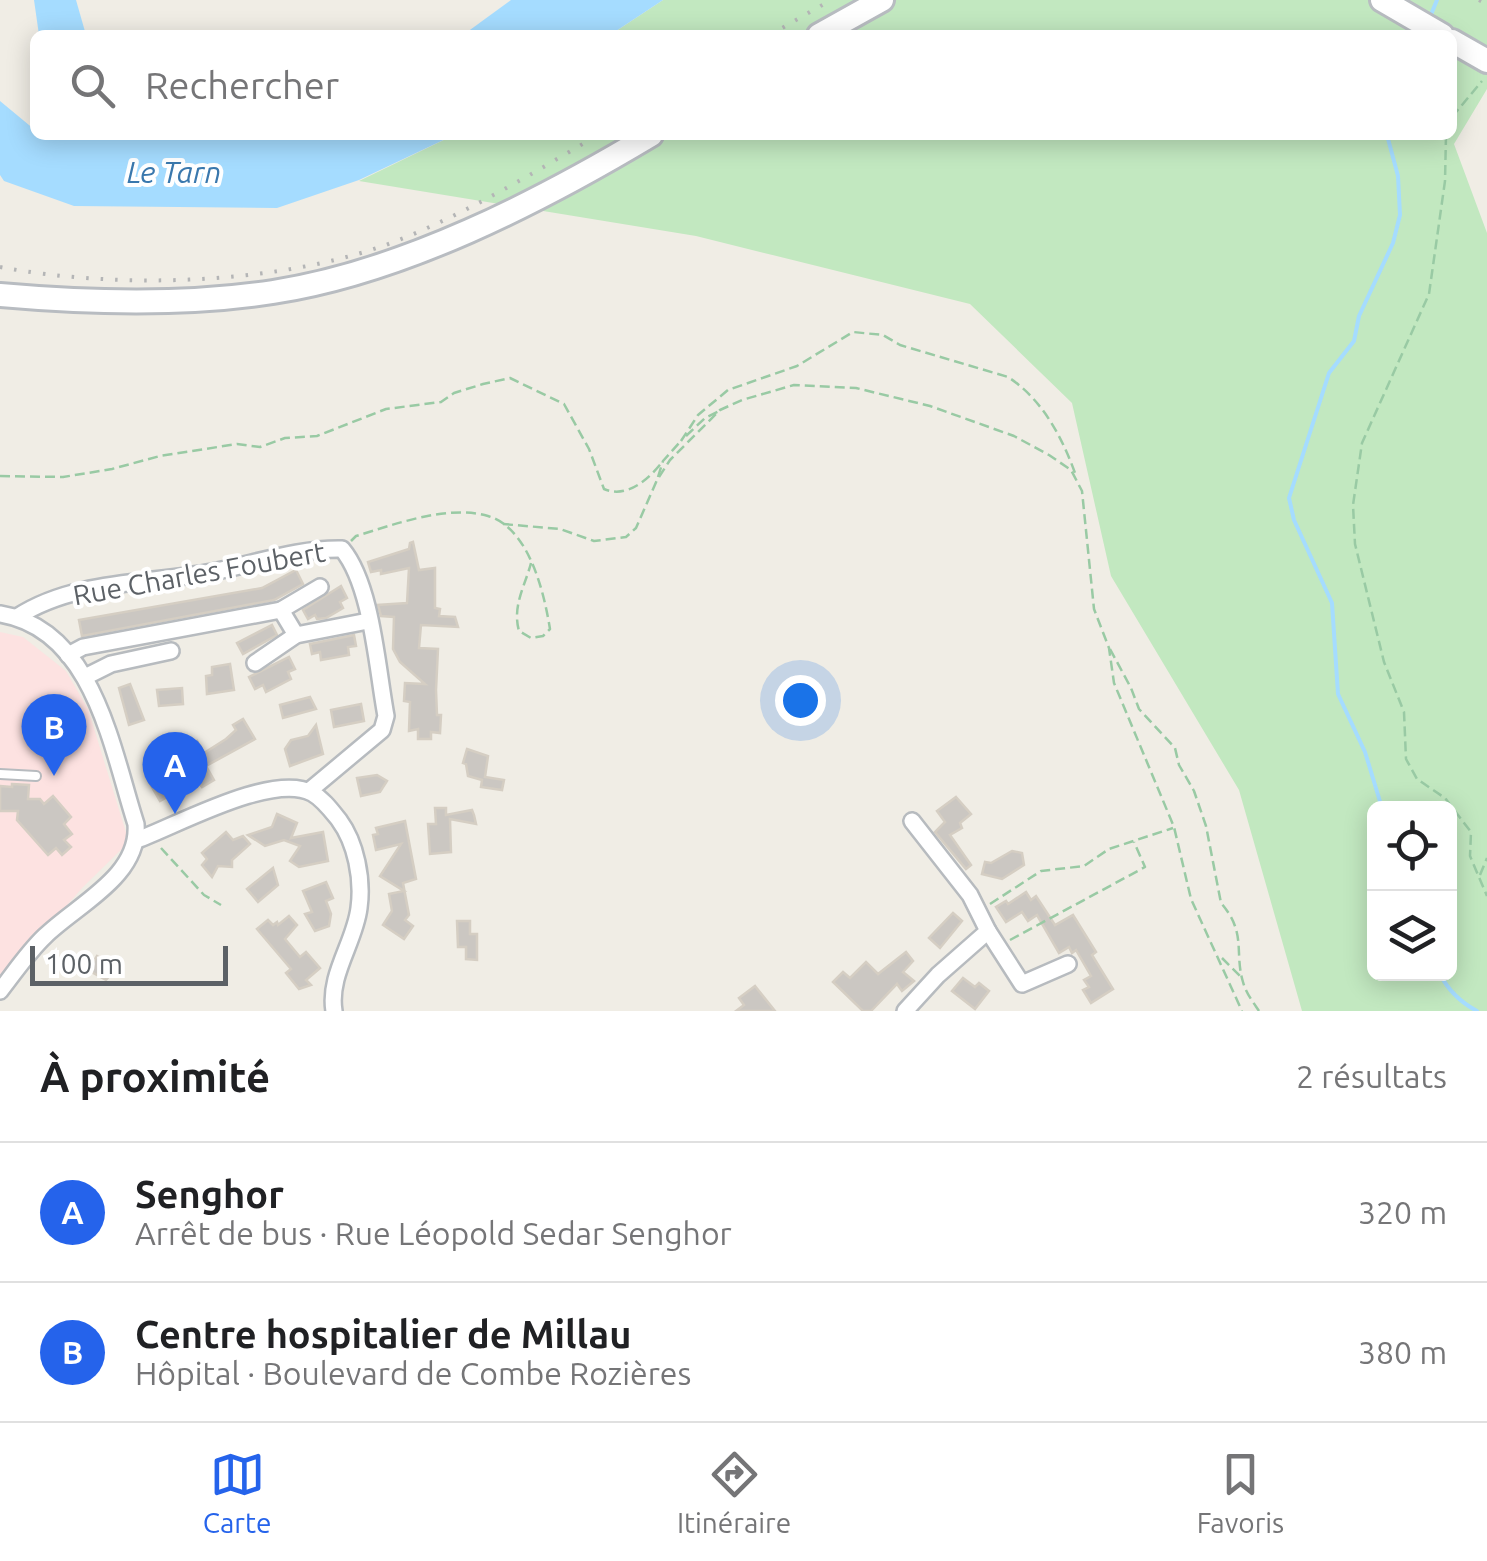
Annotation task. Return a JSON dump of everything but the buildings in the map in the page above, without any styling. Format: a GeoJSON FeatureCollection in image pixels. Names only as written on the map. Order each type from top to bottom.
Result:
{"type":"FeatureCollection","features":[{"type":"Feature","properties":{"kind":"main road"},"geometry":{"type":"LineString","coordinates":[[828,30],[882,0]]}},
{"type":"Feature","properties":{"kind":"main road"},"geometry":{"type":"LineString","coordinates":[[1386,2],[1434,30]]}},
{"type":"Feature","properties":{"kind":"main road"},"geometry":{"type":"LineString","coordinates":[[1457,44],[1487,61]]}},
{"type":"Feature","properties":{"kind":"main road"},"geometry":{"type":"LineString","coordinates":[[0,295],[184,300],[276,292],[330,279],[390,262],[449,239],[642,140]]}},
{"type":"Feature","properties":{"kind":"street","name":"Rue Charles Foubert"},"geometry":{"type":"LineString","coordinates":[[6,615],[66,594],[342,549],[354,563],[364,588],[386,716],[382,730],[309,791]]}},
{"type":"Feature","properties":{"kind":"street"},"geometry":{"type":"LineString","coordinates":[[68,655],[83,647],[281,610],[320,587]]}},
{"type":"Feature","properties":{"kind":"street"},"geometry":{"type":"LineString","coordinates":[[281,610],[296,635]]}},
{"type":"Feature","properties":{"kind":"street"},"geometry":{"type":"LineString","coordinates":[[6,615],[47,636],[85,677],[144,838]]}},
{"type":"Feature","properties":{"kind":"street"},"geometry":{"type":"LineString","coordinates":[[255,663],[296,635],[368,620]]}},
{"type":"Feature","properties":{"kind":"street"},"geometry":{"type":"LineString","coordinates":[[85,677],[111,664],[171,652]]}},
{"type":"Feature","properties":{"kind":"street"},"geometry":{"type":"LineString","coordinates":[[0,991],[45,936],[125,868],[144,838],[185,818],[262,792],[309,791],[327,805],[350,840],[360,886],[359,910],[337,974],[334,1011]]}},
{"type":"Feature","properties":{"kind":"street"},"geometry":{"type":"LineString","coordinates":[[912,821],[980,911],[988,932],[1022,984],[1068,964]]}},
{"type":"Feature","properties":{"kind":"street"},"geometry":{"type":"LineString","coordinates":[[905,1011],[938,975],[988,932]]}},
{"type":"Feature","properties":{"kind":"lane"},"geometry":{"type":"LineString","coordinates":[[0,774],[36,776]]}},
{"type":"Feature","properties":{"kind":"path"},"geometry":{"type":"LineString","coordinates":[[1457,111],[1487,76]]}},
{"type":"Feature","properties":{"kind":"path"},"geometry":{"type":"LineString","coordinates":[[1444,140],[1445,182],[1430,294],[1362,443],[1353,506],[1355,544],[1378,635],[1404,712],[1406,759],[1417,779],[1459,812],[1471,832],[1470,856],[1487,896]]}},
{"type":"Feature","properties":{"kind":"path"},"geometry":{"type":"LineString","coordinates":[[681,441],[698,415],[728,390],[797,366],[844,336],[868,332],[1022,386],[1062,439],[1082,490],[1094,609],[1109,648],[1138,710],[1175,748],[1178,765],[1194,791],[1206,826],[1221,903],[1240,939],[1242,979]]}},
{"type":"Feature","properties":{"kind":"path"},"geometry":{"type":"LineString","coordinates":[[0,476],[63,478],[160,456],[237,444],[260,447],[284,438],[318,436],[386,409],[442,402],[483,384],[510,378],[564,404],[583,435],[604,489],[611,492],[621,493],[636,486],[705,418],[752,396],[794,385],[856,388],[930,406],[1014,436],[1071,470],[1078,480]]}},
{"type":"Feature","properties":{"kind":"path"},"geometry":{"type":"LineString","coordinates":[[657,480],[670,460],[720,410]]}},
{"type":"Feature","properties":{"kind":"path"},"geometry":{"type":"LineString","coordinates":[[503,524],[560,528],[594,540],[626,537],[636,528],[663,461]]}},
{"type":"Feature","properties":{"kind":"path"},"geometry":{"type":"LineString","coordinates":[[342,549],[356,536],[427,516],[488,516],[503,524],[522,544],[532,563],[550,629],[543,636],[530,638],[519,631],[516,619],[522,587],[532,563]]}},
{"type":"Feature","properties":{"kind":"path"},"geometry":{"type":"LineString","coordinates":[[1109,648],[1114,683],[1174,827],[1191,899],[1242,1011]]}},
{"type":"Feature","properties":{"kind":"path"},"geometry":{"type":"LineString","coordinates":[[980,911],[1040,871],[1084,866],[1109,849],[1174,827]]}},
{"type":"Feature","properties":{"kind":"path"},"geometry":{"type":"LineString","coordinates":[[144,838],[204,896],[221,905]]}},
{"type":"Feature","properties":{"kind":"path"},"geometry":{"type":"LineString","coordinates":[[998,948],[1146,867],[1133,841]]}},
{"type":"Feature","properties":{"kind":"path"},"geometry":{"type":"LineString","coordinates":[[1480,876],[1487,858]]}},
{"type":"Feature","properties":{"kind":"path"},"geometry":{"type":"LineString","coordinates":[[1219,956],[1242,979],[1260,1011]]}},
{"type":"Feature","properties":{"kind":"shaded area"},"geometry":{"type":"Polygon","coordinates":[[[0,632],[23,637],[66,671],[88,709],[129,842],[83,887],[0,982],[0,632]]]}},
{"type":"Feature","properties":{"kind":"green space"},"geometry":{"type":"Polygon","coordinates":[[[663,0],[1487,0],[1487,89],[1457,139],[1457,30],[618,30],[663,0]]]}},
{"type":"Feature","properties":{"kind":"green space"},"geometry":{"type":"Polygon","coordinates":[[[444,140],[1456,140],[1454,144],[1487,233],[1487,1011],[1302,1011],[1239,790],[1111,576],[1072,403],[970,304],[696,236],[359,181],[444,140]]]}},
{"type":"Feature","properties":{"kind":"water"},"geometry":{"type":"Polygon","coordinates":[[[34,0],[76,0],[85,30],[38,30],[34,0]]]}},
{"type":"Feature","properties":{"kind":"water"},"geometry":{"type":"Polygon","coordinates":[[[511,0],[663,0],[618,30],[470,30],[511,0]]]}},
{"type":"Feature","properties":{"kind":"water","name":"Le Tarn"},"geometry":{"type":"Polygon","coordinates":[[[0,101],[30,126],[30,140],[443,140],[359,180],[277,208],[74,206],[4,181],[0,175],[0,101]]]}},
{"type":"Feature","properties":{"kind":"waterway"},"geometry":{"type":"LineString","coordinates":[[1430,17],[1437,0]]}},
{"type":"Feature","properties":{"kind":"waterway"},"geometry":{"type":"LineString","coordinates":[[1380,801],[1365,752],[1338,694],[1332,603],[1294,520],[1289,498],[1329,373],[1354,341],[1359,316],[1393,243],[1400,215],[1398,176],[1388,140]]}},
{"type":"Feature","properties":{"kind":"waterway"},"geometry":{"type":"LineString","coordinates":[[1444,981],[1455,995],[1477,1011]]}},
{"type":"Feature","properties":{"kind":"railway"},"geometry":{"type":"LineString","coordinates":[[779,30],[831,0]]}},
{"type":"Feature","properties":{"kind":"railway"},"geometry":{"type":"LineString","coordinates":[[1479,0],[1487,4]]}},
{"type":"Feature","properties":{"kind":"railway"},"geometry":{"type":"LineString","coordinates":[[0,267],[93,278],[192,279],[241,276],[336,260],[436,224],[589,140]]}},
{"type":"Feature","properties":{"kind":"place","name":"Centre hospitalier de Millau"},"geometry":{"type":"Point","coordinates":[54,776]}},
{"type":"Feature","properties":{"kind":"place","name":"Senghor"},"geometry":{"type":"Point","coordinates":[175,814]}}]}
